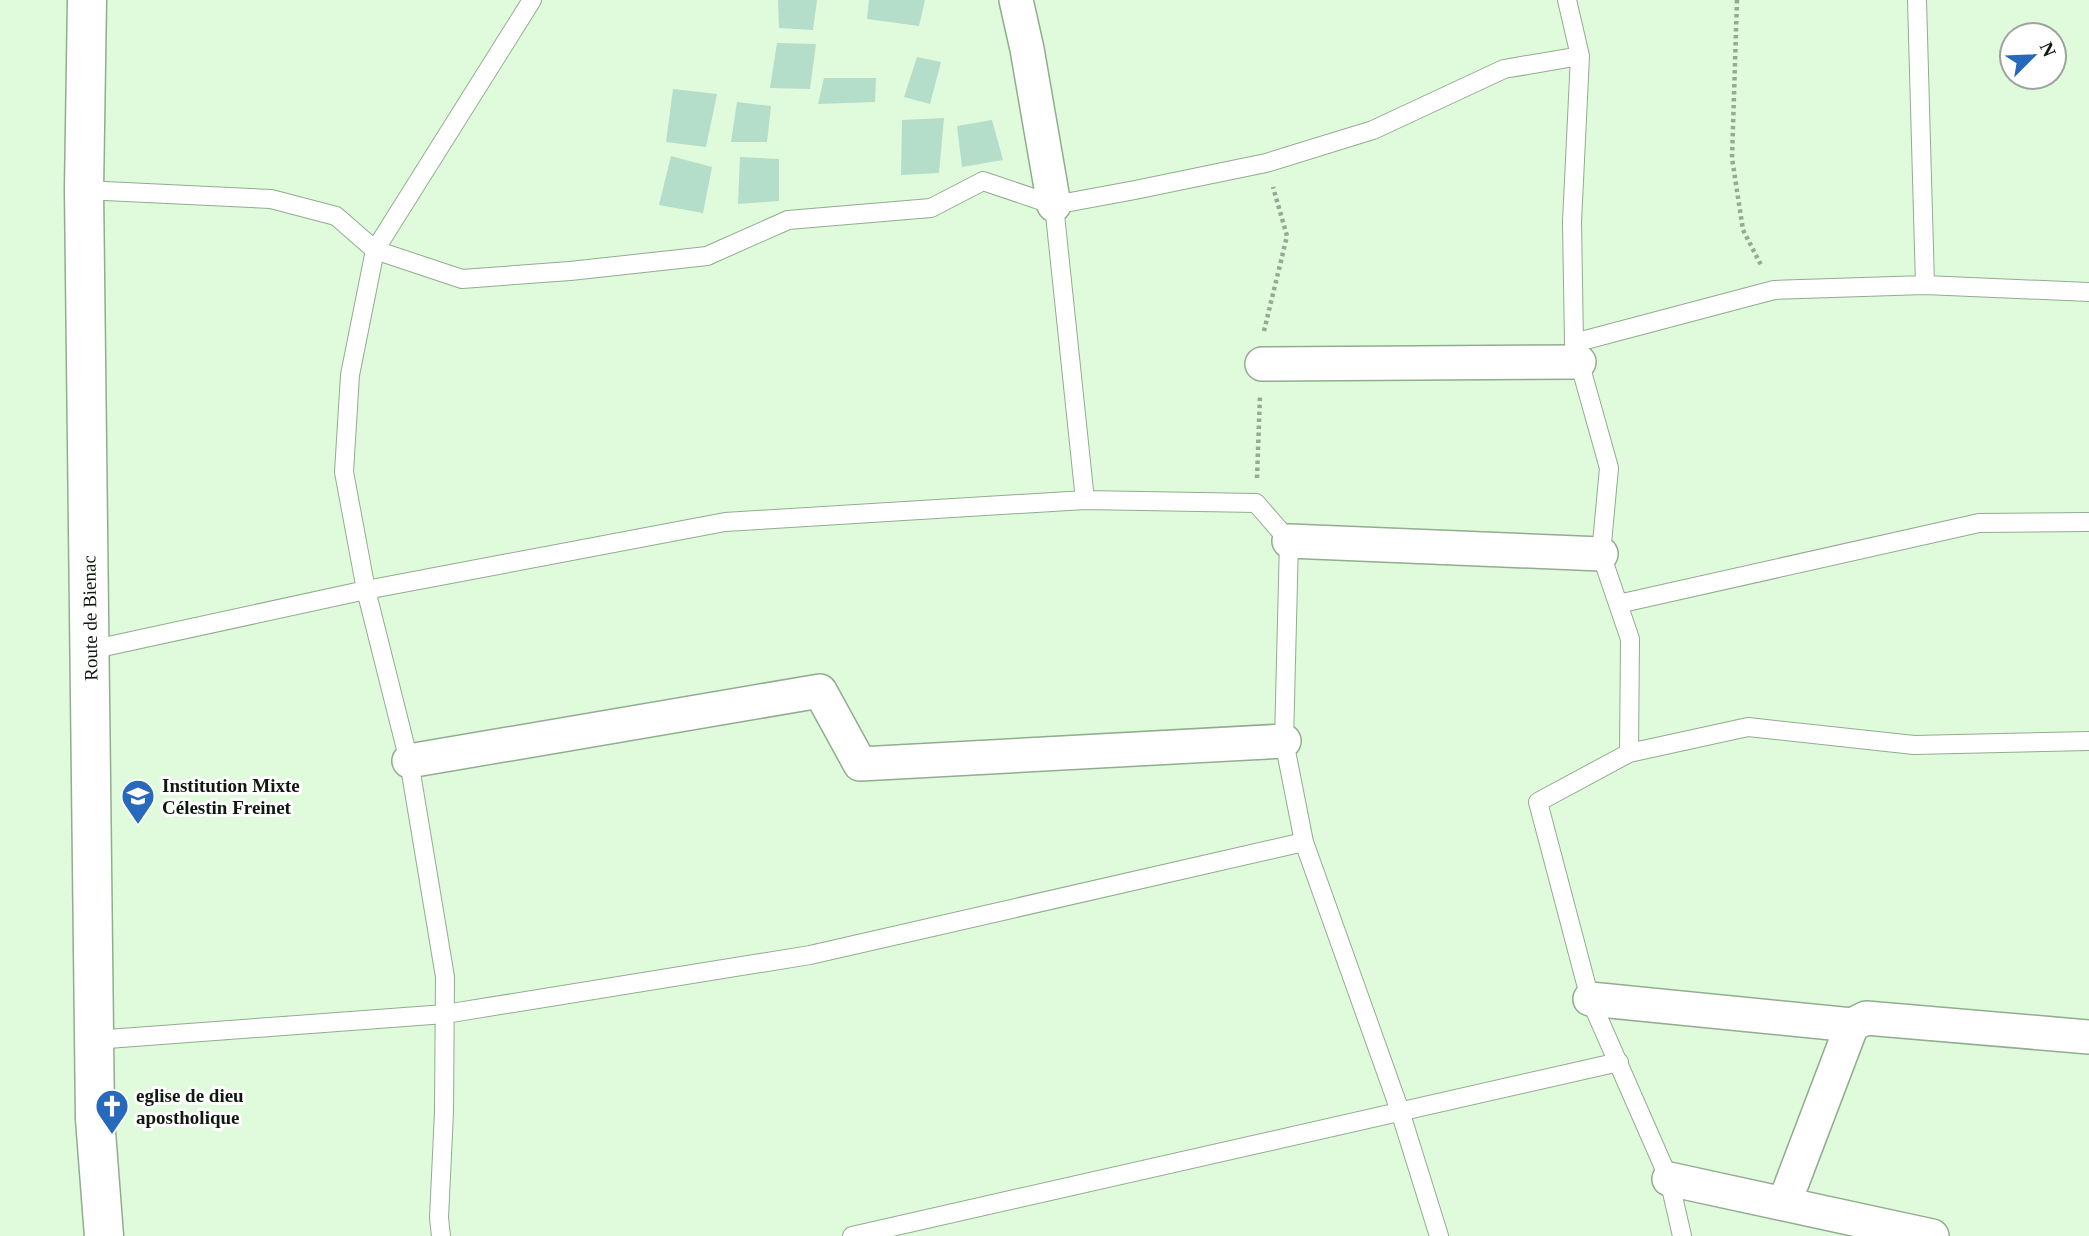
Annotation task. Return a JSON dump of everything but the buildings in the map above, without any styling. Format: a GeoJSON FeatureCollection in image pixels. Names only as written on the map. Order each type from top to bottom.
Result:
{"type":"FeatureCollection","features":[{"type":"Feature","properties":{"kind":"main road","name":"Route de Bienac"},"geometry":{"type":"LineString","coordinates":[[87,0],[84,190],[95,1119],[104,1236]]}},
{"type":"Feature","properties":{"kind":"street"},"geometry":{"type":"LineString","coordinates":[[1016,0],[1054,205]]}},
{"type":"Feature","properties":{"kind":"street"},"geometry":{"type":"LineString","coordinates":[[1262,364],[1577,353]]}},
{"type":"Feature","properties":{"kind":"street"},"geometry":{"type":"LineString","coordinates":[[1289,541],[1601,554]]}},
{"type":"Feature","properties":{"kind":"street"},"geometry":{"type":"LineString","coordinates":[[409,761],[820,691],[860,764],[1284,741]]}},
{"type":"Feature","properties":{"kind":"street"},"geometry":{"type":"LineString","coordinates":[[1590,999],[1852,1025],[1866,1018],[2089,1037]]}},
{"type":"Feature","properties":{"kind":"street"},"geometry":{"type":"LineString","coordinates":[[1784,1204],[1852,1025]]}},
{"type":"Feature","properties":{"kind":"street"},"geometry":{"type":"LineString","coordinates":[[1669,1179],[1932,1236]]}},
{"type":"Feature","properties":{"kind":"lane"},"geometry":{"type":"LineString","coordinates":[[441,1236],[439,1218],[444,1112],[445,977],[409,761],[366,590],[344,472],[350,375],[374,250],[531,0]]}},
{"type":"Feature","properties":{"kind":"lane"},"geometry":{"type":"LineString","coordinates":[[1567,0],[1580,56],[1572,222],[1577,353],[1609,468],[1601,554],[1630,639],[1629,752]]}},
{"type":"Feature","properties":{"kind":"lane"},"geometry":{"type":"LineString","coordinates":[[1917,0],[1925,285]]}},
{"type":"Feature","properties":{"kind":"lane"},"geometry":{"type":"LineString","coordinates":[[84,190],[271,199],[337,216],[374,250],[462,279],[570,271],[707,256],[788,220],[931,208],[983,181],[1054,205],[1266,163],[1373,130],[1504,69],[1580,56]]}},
{"type":"Feature","properties":{"kind":"lane"},"geometry":{"type":"LineString","coordinates":[[1054,205],[1085,500]]}},
{"type":"Feature","properties":{"kind":"lane"},"geometry":{"type":"LineString","coordinates":[[1577,353],[1774,290],[1925,285],[2089,292]]}},
{"type":"Feature","properties":{"kind":"lane"},"geometry":{"type":"LineString","coordinates":[[90,650],[366,590],[725,522],[1085,500],[1256,503],[1289,541],[1284,741],[1304,842],[1400,1111],[1438,1236]]}},
{"type":"Feature","properties":{"kind":"lane"},"geometry":{"type":"LineString","coordinates":[[1618,604],[1979,523],[2089,522]]}},
{"type":"Feature","properties":{"kind":"lane"},"geometry":{"type":"LineString","coordinates":[[1682,1236],[1669,1179],[1590,999],[1538,802],[1629,752],[1748,727],[1914,745],[2089,741]]}},
{"type":"Feature","properties":{"kind":"lane"},"geometry":{"type":"LineString","coordinates":[[94,1040],[445,1014],[810,955],[1304,842]]}},
{"type":"Feature","properties":{"kind":"lane"},"geometry":{"type":"LineString","coordinates":[[852,1236],[1619,1062]]}},
{"type":"Feature","properties":{"kind":"path"},"geometry":{"type":"LineString","coordinates":[[1737,0],[1732,158],[1743,230],[1774,290]]}},
{"type":"Feature","properties":{"kind":"place","name":"Institution Mixte Célestin Freinet"},"geometry":{"type":"Point","coordinates":[138,826]}},
{"type":"Feature","properties":{"kind":"place","name":"eglise de dieu apostholique"},"geometry":{"type":"Point","coordinates":[112,1136]}}]}
